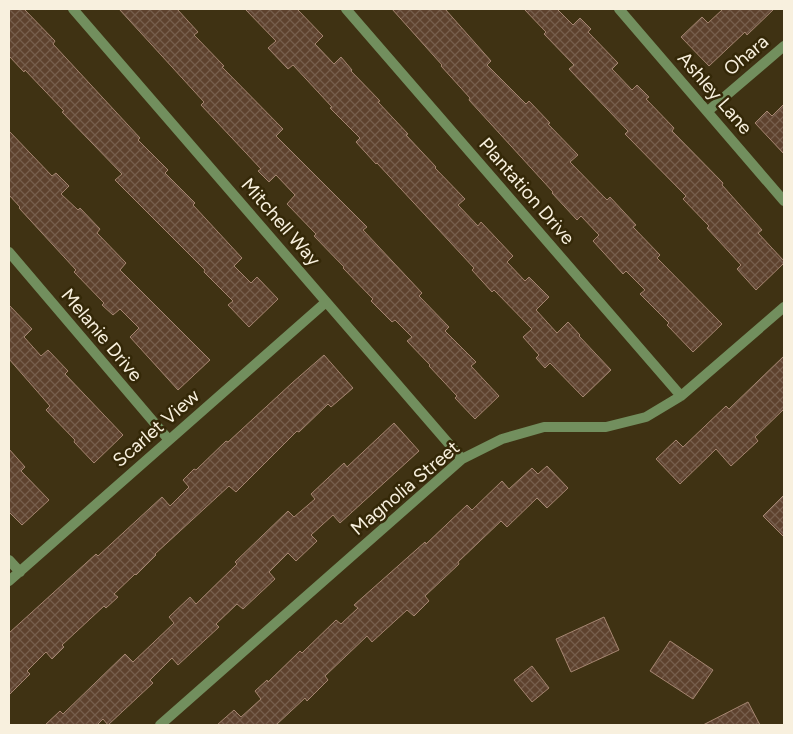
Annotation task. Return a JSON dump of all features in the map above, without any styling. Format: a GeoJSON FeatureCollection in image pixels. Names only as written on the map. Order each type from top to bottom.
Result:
{"type":"FeatureCollection","features":[{"type":"Feature","properties":{"kind":"street","name":"Mitchell Way"},"geometry":{"type":"LineString","coordinates":[[74,9],[462,459]]}},
{"type":"Feature","properties":{"kind":"street","name":"Plantation Drive"},"geometry":{"type":"LineString","coordinates":[[346,9],[681,396]]}},
{"type":"Feature","properties":{"kind":"street","name":"Ashley Lane"},"geometry":{"type":"LineString","coordinates":[[619,9],[784,201]]}},
{"type":"Feature","properties":{"kind":"street","name":"Ohara"},"geometry":{"type":"LineString","coordinates":[[708,111],[784,46]]}},
{"type":"Feature","properties":{"kind":"street","name":"Melanie Drive"},"geometry":{"type":"LineString","coordinates":[[9,252],[169,440]]}},
{"type":"Feature","properties":{"kind":"street","name":"Scarlet View"},"geometry":{"type":"LineString","coordinates":[[9,581],[326,302]]}},
{"type":"Feature","properties":{"kind":"street","name":"Magnolia Street"},"geometry":{"type":"LineString","coordinates":[[160,725],[462,459],[502,439],[544,427],[606,427],[646,417],[681,396],[784,307]]}},
{"type":"Feature","properties":{"kind":"street"},"geometry":{"type":"LineString","coordinates":[[9,560],[20,572]]}},
{"type":"Feature","properties":{"kind":"building"},"geometry":{"type":"Polygon","coordinates":[[[9,9],[24,9],[55,41],[53,44],[140,138],[138,140],[168,170],[165,173],[195,203],[193,205],[242,258],[234,266],[251,283],[257,277],[278,299],[249,327],[228,305],[233,301],[204,272],[205,270],[115,180],[122,174],[62,112],[64,111],[25,70],[24,72],[9,56],[9,9]]]}},
{"type":"Feature","properties":{"kind":"building"},"geometry":{"type":"Polygon","coordinates":[[[119,9],[177,9],[198,32],[194,35],[224,66],[222,67],[283,129],[276,136],[367,227],[363,230],[422,293],[419,296],[449,327],[445,331],[476,362],[471,366],[499,396],[475,419],[455,398],[457,396],[430,365],[407,341],[412,337],[395,320],[392,322],[371,301],[373,299],[287,204],[295,195],[276,175],[269,182],[258,171],[261,169],[201,105],[204,102],[119,9]]]}},
{"type":"Feature","properties":{"kind":"building"},"geometry":{"type":"Polygon","coordinates":[[[245,9],[297,9],[323,36],[315,44],[334,64],[341,57],[351,71],[380,101],[378,102],[408,134],[406,135],[465,199],[458,205],[478,226],[481,222],[513,256],[507,262],[525,281],[529,277],[549,297],[536,310],[557,333],[568,322],[611,370],[583,397],[550,363],[545,368],[536,358],[539,355],[523,337],[532,329],[494,290],[492,292],[472,270],[474,268],[356,142],[360,138],[330,108],[332,107],[293,65],[288,69],[268,48],[276,41],[245,9]]]}},
{"type":"Feature","properties":{"kind":"building"},"geometry":{"type":"Polygon","coordinates":[[[392,9],[445,9],[491,61],[487,65],[526,104],[529,101],[550,123],[548,124],[578,155],[570,162],[607,200],[610,197],[636,225],[633,227],[660,255],[657,258],[722,324],[693,352],[667,325],[669,323],[640,294],[645,290],[626,271],[623,274],[593,241],[599,235],[581,216],[577,220],[552,193],[469,100],[470,98],[392,9]]]}},
{"type":"Feature","properties":{"kind":"building"},"geometry":{"type":"Polygon","coordinates":[[[524,9],[557,9],[573,25],[580,18],[591,29],[588,32],[618,63],[612,69],[632,90],[637,85],[649,97],[646,99],[674,128],[672,131],[723,183],[722,185],[762,230],[758,233],[784,263],[756,290],[737,269],[741,265],[707,228],[709,226],[683,199],[686,196],[625,134],[628,131],[569,69],[574,65],[544,34],[546,32],[524,9]]]}},
{"type":"Feature","properties":{"kind":"building"},"geometry":{"type":"Polygon","coordinates":[[[723,9],[774,9],[747,35],[745,32],[709,66],[681,37],[702,17],[708,23],[723,9]]]}},
{"type":"Feature","properties":{"kind":"building"},"geometry":{"type":"Polygon","coordinates":[[[784,104],[784,154],[755,123],[767,111],[772,116],[784,104]]]}},
{"type":"Feature","properties":{"kind":"building"},"geometry":{"type":"Polygon","coordinates":[[[9,131],[52,176],[56,173],[69,186],[61,194],[78,210],[80,208],[100,229],[97,233],[126,263],[120,270],[210,360],[178,390],[130,337],[139,328],[120,309],[113,315],[102,305],[104,303],[74,272],[76,270],[9,195],[9,131]]]}},
{"type":"Feature","properties":{"kind":"building"},"geometry":{"type":"Polygon","coordinates":[[[9,305],[32,329],[24,337],[41,356],[48,350],[68,371],[65,374],[123,435],[94,463],[46,410],[50,406],[9,359],[9,305]]]}},
{"type":"Feature","properties":{"kind":"building"},"geometry":{"type":"Polygon","coordinates":[[[324,355],[353,388],[331,407],[328,404],[299,432],[297,431],[236,492],[229,486],[114,594],[118,597],[106,608],[104,606],[62,645],[64,647],[52,659],[46,652],[27,671],[30,674],[9,695],[9,633],[96,554],[98,556],[162,497],[170,506],[189,487],[183,480],[194,469],[196,470],[226,441],[228,442],[324,355]]]}},
{"type":"Feature","properties":{"kind":"building"},"geometry":{"type":"Polygon","coordinates":[[[784,356],[784,409],[755,437],[758,441],[731,466],[716,449],[680,484],[656,459],[676,440],[683,447],[726,406],[729,409],[784,356]]]}},
{"type":"Feature","properties":{"kind":"building"},"geometry":{"type":"Polygon","coordinates":[[[394,423],[419,451],[340,523],[333,515],[311,535],[317,541],[296,561],[288,553],[269,572],[275,579],[243,609],[237,604],[216,624],[219,627],[178,665],[172,658],[150,680],[153,683],[108,725],[103,719],[97,725],[45,725],[60,711],[63,714],[125,654],[133,662],[174,623],[169,617],[190,597],[196,604],[237,564],[235,562],[288,511],[294,517],[315,499],[311,494],[344,463],[347,467],[394,423]]]}},
{"type":"Feature","properties":{"kind":"building"},"geometry":{"type":"Polygon","coordinates":[[[9,449],[25,467],[21,471],[49,500],[22,525],[9,512],[9,449]]]}},
{"type":"Feature","properties":{"kind":"building"},"geometry":{"type":"Polygon","coordinates":[[[547,466],[568,488],[547,508],[537,498],[507,527],[501,521],[425,596],[429,601],[414,616],[407,610],[372,642],[367,636],[325,676],[328,680],[307,701],[305,698],[276,725],[217,725],[234,710],[241,717],[261,699],[255,691],[267,680],[268,682],[300,651],[302,653],[336,620],[341,624],[358,608],[354,605],[425,542],[426,544],[467,505],[472,510],[502,481],[509,489],[532,468],[538,474],[547,466]]]}},
{"type":"Feature","properties":{"kind":"building"},"geometry":{"type":"Polygon","coordinates":[[[784,495],[784,537],[763,516],[784,495]]]}},
{"type":"Feature","properties":{"kind":"building"},"geometry":{"type":"Polygon","coordinates":[[[604,617],[619,650],[571,672],[556,639],[604,617]]]}},
{"type":"Feature","properties":{"kind":"building"},"geometry":{"type":"Polygon","coordinates":[[[670,641],[713,670],[693,699],[650,671],[670,641]]]}},
{"type":"Feature","properties":{"kind":"building"},"geometry":{"type":"Polygon","coordinates":[[[532,666],[549,688],[532,702],[514,680],[532,666]]]}},
{"type":"Feature","properties":{"kind":"building"},"geometry":{"type":"Polygon","coordinates":[[[748,702],[760,725],[703,725],[748,702]]]}}]}
